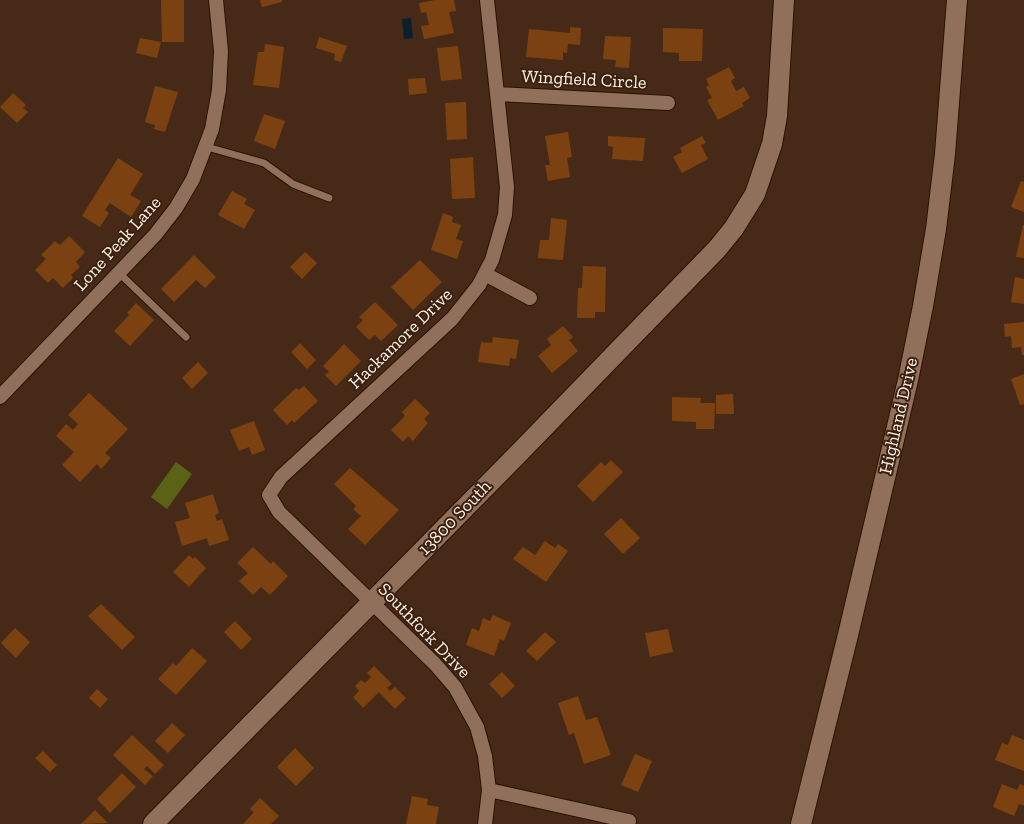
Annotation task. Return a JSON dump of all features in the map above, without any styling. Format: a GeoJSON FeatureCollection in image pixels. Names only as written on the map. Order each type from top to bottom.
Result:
{"type":"FeatureCollection","features":[{"type":"Feature","properties":{"kind":"main road","name":"13800 South"},"geometry":{"type":"LineString","coordinates":[[153,824],[372,603],[717,249],[748,206],[765,169],[775,130],[784,0]]}},
{"type":"Feature","properties":{"kind":"main road","name":"Highland Drive"},"geometry":{"type":"LineString","coordinates":[[801,824],[853,616],[908,380],[921,315],[936,229],[945,154],[957,0]]}},
{"type":"Feature","properties":{"kind":"street","name":"Lone Peak Lane"},"geometry":{"type":"LineString","coordinates":[[0,397],[155,235],[176,208],[193,179],[207,147],[219,90],[221,51],[216,0]]}},
{"type":"Feature","properties":{"kind":"street","name":"Hackamore Drive"},"geometry":{"type":"LineString","coordinates":[[269,495],[281,477],[452,319],[470,298],[486,274],[502,230],[507,201],[507,174],[487,0]]}},
{"type":"Feature","properties":{"kind":"street","name":"Wingfield Circle"},"geometry":{"type":"LineString","coordinates":[[498,94],[668,102]]}},
{"type":"Feature","properties":{"kind":"street"},"geometry":{"type":"LineString","coordinates":[[486,274],[530,298]]}},
{"type":"Feature","properties":{"kind":"street","name":"Southfork Drive"},"geometry":{"type":"LineString","coordinates":[[269,495],[279,512],[445,675],[463,700],[482,741],[490,790],[485,824]]}},
{"type":"Feature","properties":{"kind":"street"},"geometry":{"type":"LineString","coordinates":[[490,790],[628,821]]}},
{"type":"Feature","properties":{"kind":"lane"},"geometry":{"type":"LineString","coordinates":[[207,147],[264,163],[293,184],[329,198]]}},
{"type":"Feature","properties":{"kind":"lane"},"geometry":{"type":"LineString","coordinates":[[119,273],[186,337]]}},
{"type":"Feature","properties":{"kind":"green space"},"geometry":{"type":"Polygon","coordinates":[[[176,462],[192,474],[167,509],[151,497],[176,462]]]}},
{"type":"Feature","properties":{"kind":"water"},"geometry":{"type":"Polygon","coordinates":[[[411,18],[413,38],[404,39],[402,19],[411,18]]]}},
{"type":"Feature","properties":{"kind":"building"},"geometry":{"type":"Polygon","coordinates":[[[161,0],[184,0],[184,42],[162,42],[161,0]]]}},
{"type":"Feature","properties":{"kind":"building"},"geometry":{"type":"Polygon","coordinates":[[[260,0],[282,0],[282,2],[262,7],[260,0]]]}},
{"type":"Feature","properties":{"kind":"building"},"geometry":{"type":"Polygon","coordinates":[[[435,0],[454,0],[456,11],[449,12],[454,33],[424,39],[421,26],[429,25],[426,12],[421,13],[419,3],[435,0]]]}},
{"type":"Feature","properties":{"kind":"building"},"geometry":{"type":"Polygon","coordinates":[[[570,27],[581,28],[580,45],[568,44],[567,53],[563,52],[563,60],[526,57],[529,29],[570,33],[570,27]]]}},
{"type":"Feature","properties":{"kind":"building"},"geometry":{"type":"Polygon","coordinates":[[[663,28],[703,29],[702,61],[679,61],[679,53],[663,52],[663,28]]]}},
{"type":"Feature","properties":{"kind":"building"},"geometry":{"type":"Polygon","coordinates":[[[605,36],[631,37],[629,68],[615,67],[616,60],[603,59],[605,36]]]}},
{"type":"Feature","properties":{"kind":"building"},"geometry":{"type":"Polygon","coordinates":[[[319,37],[347,46],[341,62],[334,60],[335,54],[316,48],[319,37]]]}},
{"type":"Feature","properties":{"kind":"building"},"geometry":{"type":"Polygon","coordinates":[[[140,38],[161,42],[157,58],[136,53],[140,38]]]}},
{"type":"Feature","properties":{"kind":"building"},"geometry":{"type":"Polygon","coordinates":[[[265,44],[284,47],[279,88],[253,85],[258,52],[264,52],[265,44]]]}},
{"type":"Feature","properties":{"kind":"building"},"geometry":{"type":"Polygon","coordinates":[[[458,46],[462,79],[441,81],[437,48],[458,46]]]}},
{"type":"Feature","properties":{"kind":"building"},"geometry":{"type":"Polygon","coordinates":[[[729,67],[735,78],[731,81],[736,91],[744,87],[750,98],[742,103],[744,106],[718,120],[707,100],[712,98],[706,87],[709,85],[706,79],[729,67]]]}},
{"type":"Feature","properties":{"kind":"building"},"geometry":{"type":"Polygon","coordinates":[[[425,78],[427,93],[409,95],[408,79],[425,78]]]}},
{"type":"Feature","properties":{"kind":"building"},"geometry":{"type":"Polygon","coordinates":[[[155,86],[178,92],[165,132],[154,129],[155,125],[145,122],[155,86]]]}},
{"type":"Feature","properties":{"kind":"building"},"geometry":{"type":"Polygon","coordinates":[[[13,93],[26,105],[23,108],[28,112],[17,123],[0,107],[13,93]]]}},
{"type":"Feature","properties":{"kind":"building"},"geometry":{"type":"Polygon","coordinates":[[[466,102],[467,139],[447,140],[445,103],[466,102]]]}},
{"type":"Feature","properties":{"kind":"building"},"geometry":{"type":"Polygon","coordinates":[[[264,114],[285,121],[275,149],[254,141],[264,114]]]}},
{"type":"Feature","properties":{"kind":"building"},"geometry":{"type":"Polygon","coordinates":[[[568,132],[572,157],[567,158],[570,177],[548,181],[545,165],[550,165],[545,136],[568,132]]]}},
{"type":"Feature","properties":{"kind":"building"},"geometry":{"type":"Polygon","coordinates":[[[608,136],[645,138],[643,161],[612,159],[613,147],[608,146],[608,136]]]}},
{"type":"Feature","properties":{"kind":"building"},"geometry":{"type":"Polygon","coordinates":[[[702,136],[706,143],[701,145],[708,159],[682,173],[673,157],[682,152],[680,148],[702,136]]]}},
{"type":"Feature","properties":{"kind":"building"},"geometry":{"type":"Polygon","coordinates":[[[473,157],[475,198],[452,199],[450,159],[473,157]]]}},
{"type":"Feature","properties":{"kind":"building"},"geometry":{"type":"Polygon","coordinates":[[[118,158],[143,174],[130,195],[141,201],[131,217],[110,203],[105,210],[109,213],[100,227],[82,216],[118,158]]]}},
{"type":"Feature","properties":{"kind":"building"},"geometry":{"type":"Polygon","coordinates":[[[1021,181],[1024,182],[1024,212],[1011,207],[1021,181]]]}},
{"type":"Feature","properties":{"kind":"building"},"geometry":{"type":"Polygon","coordinates":[[[232,191],[247,199],[244,204],[255,210],[244,229],[218,215],[232,191]]]}},
{"type":"Feature","properties":{"kind":"building"},"geometry":{"type":"Polygon","coordinates":[[[443,213],[453,217],[452,222],[461,225],[456,239],[463,241],[457,259],[431,250],[443,213]]]}},
{"type":"Feature","properties":{"kind":"building"},"geometry":{"type":"Polygon","coordinates":[[[551,218],[567,220],[563,260],[538,258],[540,240],[549,240],[551,218]]]}},
{"type":"Feature","properties":{"kind":"building"},"geometry":{"type":"Polygon","coordinates":[[[1024,225],[1024,258],[1016,257],[1024,225]]]}},
{"type":"Feature","properties":{"kind":"building"},"geometry":{"type":"Polygon","coordinates":[[[69,236],[85,252],[76,262],[80,267],[71,275],[73,278],[63,288],[53,278],[48,283],[35,270],[46,259],[41,255],[55,241],[60,245],[69,236]]]}},
{"type":"Feature","properties":{"kind":"building"},"geometry":{"type":"Polygon","coordinates":[[[305,252],[317,263],[302,279],[290,267],[305,252]]]}},
{"type":"Feature","properties":{"kind":"building"},"geometry":{"type":"Polygon","coordinates":[[[194,255],[216,277],[205,288],[196,280],[174,302],[161,289],[194,255]]]}},
{"type":"Feature","properties":{"kind":"building"},"geometry":{"type":"Polygon","coordinates":[[[420,260],[442,282],[413,310],[391,287],[420,260]]]}},
{"type":"Feature","properties":{"kind":"building"},"geometry":{"type":"Polygon","coordinates":[[[583,266],[606,267],[605,312],[595,312],[595,318],[577,318],[578,288],[582,288],[583,266]]]}},
{"type":"Feature","properties":{"kind":"building"},"geometry":{"type":"Polygon","coordinates":[[[1015,277],[1024,279],[1024,304],[1011,302],[1015,277]]]}},
{"type":"Feature","properties":{"kind":"building"},"geometry":{"type":"Polygon","coordinates":[[[375,302],[398,325],[381,341],[375,335],[369,340],[356,327],[363,320],[359,317],[375,302]]]}},
{"type":"Feature","properties":{"kind":"building"},"geometry":{"type":"Polygon","coordinates":[[[136,303],[154,320],[130,346],[114,331],[129,315],[127,313],[136,303]]]}},
{"type":"Feature","properties":{"kind":"building"},"geometry":{"type":"Polygon","coordinates":[[[1024,322],[1024,355],[1022,355],[1021,347],[1012,348],[1011,336],[1005,337],[1004,324],[1024,322]]]}},
{"type":"Feature","properties":{"kind":"building"},"geometry":{"type":"Polygon","coordinates":[[[563,326],[573,337],[569,340],[578,351],[552,373],[538,356],[551,345],[547,339],[563,326]]]}},
{"type":"Feature","properties":{"kind":"building"},"geometry":{"type":"Polygon","coordinates":[[[493,337],[519,340],[516,359],[510,358],[509,366],[478,362],[481,342],[492,343],[493,337]]]}},
{"type":"Feature","properties":{"kind":"building"},"geometry":{"type":"Polygon","coordinates":[[[300,343],[316,360],[307,369],[291,352],[300,343]]]}},
{"type":"Feature","properties":{"kind":"building"},"geometry":{"type":"Polygon","coordinates":[[[344,344],[361,361],[336,386],[325,375],[329,372],[323,366],[344,344]]]}},
{"type":"Feature","properties":{"kind":"building"},"geometry":{"type":"Polygon","coordinates":[[[198,362],[208,373],[192,389],[182,378],[198,362]]]}},
{"type":"Feature","properties":{"kind":"building"},"geometry":{"type":"Polygon","coordinates":[[[1024,374],[1024,404],[1020,405],[1011,379],[1024,374]]]}},
{"type":"Feature","properties":{"kind":"building"},"geometry":{"type":"Polygon","coordinates":[[[304,386],[318,401],[294,423],[292,420],[287,425],[273,410],[296,388],[299,390],[304,386]]]}},
{"type":"Feature","properties":{"kind":"building"},"geometry":{"type":"Polygon","coordinates":[[[89,393],[128,429],[105,453],[111,458],[101,469],[97,464],[80,482],[62,465],[74,452],[56,436],[66,424],[73,430],[78,424],[68,415],[89,393]]]}},
{"type":"Feature","properties":{"kind":"building"},"geometry":{"type":"Polygon","coordinates":[[[733,394],[734,414],[716,414],[716,395],[733,394]]]}},
{"type":"Feature","properties":{"kind":"building"},"geometry":{"type":"Polygon","coordinates":[[[672,397],[701,398],[700,403],[715,403],[714,429],[696,429],[696,422],[672,421],[672,397]]]}},
{"type":"Feature","properties":{"kind":"building"},"geometry":{"type":"Polygon","coordinates":[[[415,399],[430,413],[424,419],[428,423],[413,441],[408,436],[403,442],[391,430],[405,416],[402,412],[415,399]]]}},
{"type":"Feature","properties":{"kind":"building"},"geometry":{"type":"Polygon","coordinates":[[[254,421],[265,450],[252,455],[249,447],[239,451],[230,430],[254,421]]]}},
{"type":"Feature","properties":{"kind":"building"},"geometry":{"type":"Polygon","coordinates":[[[611,460],[623,472],[593,502],[577,486],[601,462],[605,466],[611,460]]]}},
{"type":"Feature","properties":{"kind":"building"},"geometry":{"type":"Polygon","coordinates":[[[350,468],[399,510],[365,545],[348,529],[361,516],[353,509],[356,506],[334,484],[350,468]]]}},
{"type":"Feature","properties":{"kind":"building"},"geometry":{"type":"Polygon","coordinates":[[[213,494],[219,513],[215,515],[217,521],[222,519],[229,540],[209,546],[207,538],[182,546],[175,522],[190,518],[185,503],[213,494]]]}},
{"type":"Feature","properties":{"kind":"building"},"geometry":{"type":"Polygon","coordinates":[[[621,518],[640,538],[623,554],[604,534],[621,518]]]}},
{"type":"Feature","properties":{"kind":"building"},"geometry":{"type":"Polygon","coordinates":[[[545,541],[555,548],[558,544],[568,551],[546,582],[513,559],[523,547],[535,555],[545,541]]]}},
{"type":"Feature","properties":{"kind":"building"},"geometry":{"type":"Polygon","coordinates":[[[253,547],[271,564],[273,561],[288,576],[270,595],[261,587],[253,595],[239,581],[248,573],[237,563],[253,547]]]}},
{"type":"Feature","properties":{"kind":"building"},"geometry":{"type":"Polygon","coordinates":[[[189,555],[193,559],[195,557],[206,568],[189,587],[173,572],[189,555]]]}},
{"type":"Feature","properties":{"kind":"building"},"geometry":{"type":"Polygon","coordinates":[[[101,604],[135,637],[122,650],[88,616],[101,604]]]}},
{"type":"Feature","properties":{"kind":"building"},"geometry":{"type":"Polygon","coordinates":[[[493,615],[511,623],[504,641],[500,639],[494,656],[466,645],[472,628],[479,631],[483,618],[490,621],[493,615]]]}},
{"type":"Feature","properties":{"kind":"building"},"geometry":{"type":"Polygon","coordinates":[[[235,621],[252,639],[241,650],[224,632],[235,621]]]}},
{"type":"Feature","properties":{"kind":"building"},"geometry":{"type":"Polygon","coordinates":[[[15,628],[30,642],[16,658],[1,643],[15,628]]]}},
{"type":"Feature","properties":{"kind":"building"},"geometry":{"type":"Polygon","coordinates":[[[668,629],[673,652],[650,657],[645,633],[668,629]]]}},
{"type":"Feature","properties":{"kind":"building"},"geometry":{"type":"Polygon","coordinates":[[[545,632],[556,642],[537,661],[526,651],[545,632]]]}},
{"type":"Feature","properties":{"kind":"building"},"geometry":{"type":"Polygon","coordinates":[[[192,648],[207,661],[176,695],[158,679],[173,663],[176,666],[192,648]]]}},
{"type":"Feature","properties":{"kind":"building"},"geometry":{"type":"Polygon","coordinates":[[[374,666],[392,684],[387,688],[390,691],[395,687],[406,698],[395,709],[379,692],[363,708],[353,697],[359,691],[355,686],[361,680],[365,683],[371,677],[367,673],[374,666]]]}},
{"type":"Feature","properties":{"kind":"building"},"geometry":{"type":"Polygon","coordinates":[[[502,672],[515,686],[502,698],[489,684],[502,672]]]}},
{"type":"Feature","properties":{"kind":"building"},"geometry":{"type":"Polygon","coordinates":[[[97,689],[108,699],[100,708],[89,698],[97,689]]]}},
{"type":"Feature","properties":{"kind":"building"},"geometry":{"type":"Polygon","coordinates":[[[578,696],[586,720],[597,717],[611,755],[584,764],[574,733],[569,735],[558,703],[578,696]]]}},
{"type":"Feature","properties":{"kind":"building"},"geometry":{"type":"Polygon","coordinates":[[[172,723],[185,735],[168,753],[155,741],[172,723]]]}},
{"type":"Feature","properties":{"kind":"building"},"geometry":{"type":"Polygon","coordinates":[[[132,735],[164,765],[155,774],[147,766],[144,769],[153,776],[145,785],[113,755],[132,735]]]}},
{"type":"Feature","properties":{"kind":"building"},"geometry":{"type":"Polygon","coordinates":[[[1012,735],[1024,740],[1024,771],[995,760],[1002,743],[1008,745],[1012,735]]]}},
{"type":"Feature","properties":{"kind":"building"},"geometry":{"type":"Polygon","coordinates":[[[295,748],[314,768],[296,786],[277,767],[295,748]]]}},
{"type":"Feature","properties":{"kind":"building"},"geometry":{"type":"Polygon","coordinates":[[[43,751],[57,765],[50,772],[35,758],[43,751]]]}},
{"type":"Feature","properties":{"kind":"building"},"geometry":{"type":"Polygon","coordinates":[[[635,754],[652,761],[638,792],[621,785],[635,754]]]}},
{"type":"Feature","properties":{"kind":"building"},"geometry":{"type":"Polygon","coordinates":[[[122,773],[136,787],[110,813],[97,799],[122,773]]]}},
{"type":"Feature","properties":{"kind":"building"},"geometry":{"type":"Polygon","coordinates":[[[1002,784],[1017,790],[1020,784],[1024,786],[1024,806],[1019,804],[1014,816],[993,807],[1002,784]]]}},
{"type":"Feature","properties":{"kind":"building"},"geometry":{"type":"Polygon","coordinates":[[[412,796],[428,799],[427,805],[439,807],[436,824],[406,824],[412,796]]]}},
{"type":"Feature","properties":{"kind":"building"},"geometry":{"type":"Polygon","coordinates":[[[260,798],[279,816],[271,824],[243,824],[254,812],[250,809],[260,798]]]}},
{"type":"Feature","properties":{"kind":"building"},"geometry":{"type":"Polygon","coordinates":[[[95,810],[108,823],[81,824],[95,810]]]}}]}
